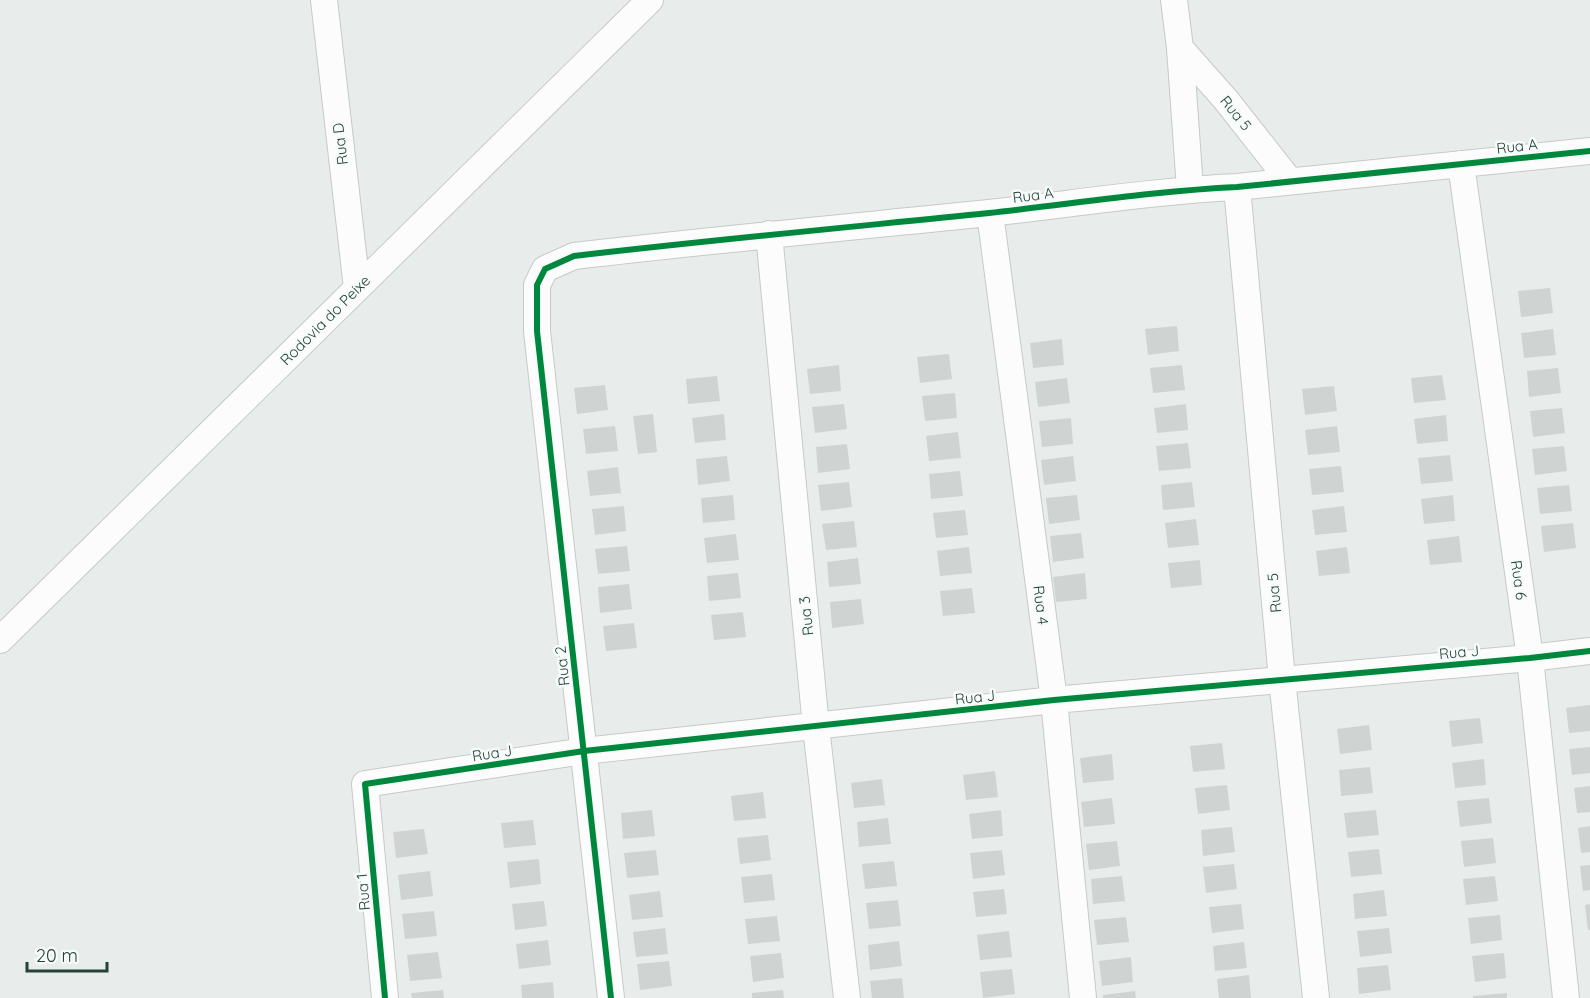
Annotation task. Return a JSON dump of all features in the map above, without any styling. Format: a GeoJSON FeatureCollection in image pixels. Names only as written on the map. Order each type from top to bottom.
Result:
{"type":"FeatureCollection","features":[{"type":"Feature","properties":{"kind":"street","name":"Rua D"},"geometry":{"type":"LineString","coordinates":[[324,0],[357,288]]}},
{"type":"Feature","properties":{"kind":"street","name":"Rodovia do Peixe"},"geometry":{"type":"LineString","coordinates":[[0,640],[650,0]]}},
{"type":"Feature","properties":{"kind":"street"},"geometry":{"type":"LineString","coordinates":[[1174,0],[1180,48],[1190,189]]}},
{"type":"Feature","properties":{"kind":"street","name":"Rua 5"},"geometry":{"type":"LineString","coordinates":[[1180,48],[1226,100],[1289,180]]}},
{"type":"Feature","properties":{"kind":"street","name":"Rua A"},"geometry":{"type":"LineString","coordinates":[[537,331],[537,285],[545,269],[574,256],[769,234],[990,213],[1190,189],[1237,187],[1590,151]]}},
{"type":"Feature","properties":{"kind":"street","name":"Rua 6"},"geometry":{"type":"LineString","coordinates":[[1461,164],[1530,658],[1566,998]]}},
{"type":"Feature","properties":{"kind":"street","name":"Rua 5"},"geometry":{"type":"LineString","coordinates":[[1237,187],[1282,679],[1316,998]]}},
{"type":"Feature","properties":{"kind":"street","name":"Rua 4"},"geometry":{"type":"LineString","coordinates":[[990,213],[1054,700],[1083,998]]}},
{"type":"Feature","properties":{"kind":"street","name":"Rua 3"},"geometry":{"type":"LineString","coordinates":[[769,234],[816,727],[847,998]]}},
{"type":"Feature","properties":{"kind":"street","name":"Rua 2"},"geometry":{"type":"LineString","coordinates":[[537,331],[611,998]]}},
{"type":"Feature","properties":{"kind":"street","name":"Rua J"},"geometry":{"type":"LineString","coordinates":[[365,784],[584,751],[1054,700],[1590,651]]}},
{"type":"Feature","properties":{"kind":"street","name":"Rua 1"},"geometry":{"type":"LineString","coordinates":[[365,784],[385,998]]}},
{"type":"Feature","properties":{"kind":"building"},"geometry":{"type":"Polygon","coordinates":[[[1550,288],[1553,313],[1521,317],[1518,291],[1550,288]]]}},
{"type":"Feature","properties":{"kind":"building"},"geometry":{"type":"Polygon","coordinates":[[[1177,326],[1179,351],[1148,355],[1145,329],[1177,326]]]}},
{"type":"Feature","properties":{"kind":"building"},"geometry":{"type":"Polygon","coordinates":[[[1553,329],[1556,355],[1524,358],[1521,333],[1553,329]]]}},
{"type":"Feature","properties":{"kind":"building"},"geometry":{"type":"Polygon","coordinates":[[[1062,339],[1064,365],[1033,368],[1030,343],[1062,339]]]}},
{"type":"Feature","properties":{"kind":"building"},"geometry":{"type":"Polygon","coordinates":[[[949,354],[952,379],[920,383],[917,357],[949,354]]]}},
{"type":"Feature","properties":{"kind":"building"},"geometry":{"type":"Polygon","coordinates":[[[839,365],[841,391],[810,394],[807,369],[839,365]]]}},
{"type":"Feature","properties":{"kind":"building"},"geometry":{"type":"Polygon","coordinates":[[[1182,365],[1185,390],[1153,393],[1150,368],[1182,365]]]}},
{"type":"Feature","properties":{"kind":"building"},"geometry":{"type":"Polygon","coordinates":[[[1558,368],[1561,393],[1529,397],[1527,371],[1558,368]]]}},
{"type":"Feature","properties":{"kind":"building"},"geometry":{"type":"Polygon","coordinates":[[[1442,375],[1446,400],[1414,403],[1411,378],[1442,375]]]}},
{"type":"Feature","properties":{"kind":"building"},"geometry":{"type":"Polygon","coordinates":[[[717,376],[720,401],[688,404],[686,379],[717,376]]]}},
{"type":"Feature","properties":{"kind":"building"},"geometry":{"type":"Polygon","coordinates":[[[1067,378],[1070,403],[1038,407],[1035,382],[1067,378]]]}},
{"type":"Feature","properties":{"kind":"building"},"geometry":{"type":"Polygon","coordinates":[[[605,385],[608,410],[577,414],[574,388],[605,385]]]}},
{"type":"Feature","properties":{"kind":"building"},"geometry":{"type":"Polygon","coordinates":[[[1334,386],[1337,411],[1305,415],[1302,389],[1334,386]]]}},
{"type":"Feature","properties":{"kind":"building"},"geometry":{"type":"Polygon","coordinates":[[[955,393],[957,418],[925,421],[922,396],[955,393]]]}},
{"type":"Feature","properties":{"kind":"building"},"geometry":{"type":"Polygon","coordinates":[[[844,404],[847,429],[815,433],[812,407],[844,404]]]}},
{"type":"Feature","properties":{"kind":"building"},"geometry":{"type":"Polygon","coordinates":[[[1186,404],[1188,430],[1157,433],[1154,408],[1186,404]]]}},
{"type":"Feature","properties":{"kind":"building"},"geometry":{"type":"Polygon","coordinates":[[[1562,408],[1565,433],[1533,437],[1530,411],[1562,408]]]}},
{"type":"Feature","properties":{"kind":"building"},"geometry":{"type":"Polygon","coordinates":[[[653,414],[657,452],[638,454],[633,416],[653,414]]]}},
{"type":"Feature","properties":{"kind":"building"},"geometry":{"type":"Polygon","coordinates":[[[724,414],[726,440],[695,443],[692,418],[724,414]]]}},
{"type":"Feature","properties":{"kind":"building"},"geometry":{"type":"Polygon","coordinates":[[[1446,415],[1448,441],[1417,444],[1414,419],[1446,415]]]}},
{"type":"Feature","properties":{"kind":"building"},"geometry":{"type":"Polygon","coordinates":[[[1071,418],[1073,444],[1042,447],[1039,421],[1071,418]]]}},
{"type":"Feature","properties":{"kind":"building"},"geometry":{"type":"Polygon","coordinates":[[[615,426],[618,451],[586,454],[583,429],[615,426]]]}},
{"type":"Feature","properties":{"kind":"building"},"geometry":{"type":"Polygon","coordinates":[[[1337,426],[1340,452],[1308,455],[1305,430],[1337,426]]]}},
{"type":"Feature","properties":{"kind":"building"},"geometry":{"type":"Polygon","coordinates":[[[958,432],[961,458],[929,461],[926,436],[958,432]]]}},
{"type":"Feature","properties":{"kind":"building"},"geometry":{"type":"Polygon","coordinates":[[[1188,443],[1191,468],[1159,471],[1156,446],[1188,443]]]}},
{"type":"Feature","properties":{"kind":"building"},"geometry":{"type":"Polygon","coordinates":[[[847,444],[850,469],[818,473],[816,447],[847,444]]]}},
{"type":"Feature","properties":{"kind":"building"},"geometry":{"type":"Polygon","coordinates":[[[1564,446],[1567,471],[1535,475],[1532,449],[1564,446]]]}},
{"type":"Feature","properties":{"kind":"building"},"geometry":{"type":"Polygon","coordinates":[[[1450,455],[1453,481],[1421,484],[1418,458],[1450,455]]]}},
{"type":"Feature","properties":{"kind":"building"},"geometry":{"type":"Polygon","coordinates":[[[727,456],[730,481],[698,485],[696,459],[727,456]]]}},
{"type":"Feature","properties":{"kind":"building"},"geometry":{"type":"Polygon","coordinates":[[[1073,456],[1076,481],[1044,485],[1041,460],[1073,456]]]}},
{"type":"Feature","properties":{"kind":"building"},"geometry":{"type":"Polygon","coordinates":[[[1341,466],[1344,492],[1312,495],[1309,469],[1341,466]]]}},
{"type":"Feature","properties":{"kind":"building"},"geometry":{"type":"Polygon","coordinates":[[[618,467],[621,493],[590,496],[587,471],[618,467]]]}},
{"type":"Feature","properties":{"kind":"building"},"geometry":{"type":"Polygon","coordinates":[[[960,471],[963,496],[931,499],[929,474],[960,471]]]}},
{"type":"Feature","properties":{"kind":"building"},"geometry":{"type":"Polygon","coordinates":[[[849,482],[852,507],[821,511],[818,485],[849,482]]]}},
{"type":"Feature","properties":{"kind":"building"},"geometry":{"type":"Polygon","coordinates":[[[1192,482],[1195,507],[1163,510],[1161,485],[1192,482]]]}},
{"type":"Feature","properties":{"kind":"building"},"geometry":{"type":"Polygon","coordinates":[[[1569,485],[1572,511],[1540,514],[1537,488],[1569,485]]]}},
{"type":"Feature","properties":{"kind":"building"},"geometry":{"type":"Polygon","coordinates":[[[733,495],[735,520],[703,523],[701,498],[733,495]]]}},
{"type":"Feature","properties":{"kind":"building"},"geometry":{"type":"Polygon","coordinates":[[[1077,495],[1080,520],[1049,524],[1046,498],[1077,495]]]}},
{"type":"Feature","properties":{"kind":"building"},"geometry":{"type":"Polygon","coordinates":[[[1453,495],[1455,521],[1424,524],[1421,499],[1453,495]]]}},
{"type":"Feature","properties":{"kind":"building"},"geometry":{"type":"Polygon","coordinates":[[[624,506],[626,531],[595,535],[592,509],[624,506]]]}},
{"type":"Feature","properties":{"kind":"building"},"geometry":{"type":"Polygon","coordinates":[[[1344,506],[1347,532],[1315,535],[1312,510],[1344,506]]]}},
{"type":"Feature","properties":{"kind":"building"},"geometry":{"type":"Polygon","coordinates":[[[965,510],[968,535],[936,538],[933,513],[965,510]]]}},
{"type":"Feature","properties":{"kind":"building"},"geometry":{"type":"Polygon","coordinates":[[[1196,519],[1199,545],[1168,548],[1165,523],[1196,519]]]}},
{"type":"Feature","properties":{"kind":"building"},"geometry":{"type":"Polygon","coordinates":[[[854,521],[857,547],[826,550],[822,524],[854,521]]]}},
{"type":"Feature","properties":{"kind":"building"},"geometry":{"type":"Polygon","coordinates":[[[1573,523],[1576,548],[1544,552],[1541,526],[1573,523]]]}},
{"type":"Feature","properties":{"kind":"building"},"geometry":{"type":"Polygon","coordinates":[[[1081,533],[1084,558],[1053,562],[1050,536],[1081,533]]]}},
{"type":"Feature","properties":{"kind":"building"},"geometry":{"type":"Polygon","coordinates":[[[736,534],[739,560],[707,563],[704,538],[736,534]]]}},
{"type":"Feature","properties":{"kind":"building"},"geometry":{"type":"Polygon","coordinates":[[[1459,536],[1462,562],[1430,565],[1427,540],[1459,536]]]}},
{"type":"Feature","properties":{"kind":"building"},"geometry":{"type":"Polygon","coordinates":[[[627,546],[630,571],[598,574],[595,549],[627,546]]]}},
{"type":"Feature","properties":{"kind":"building"},"geometry":{"type":"Polygon","coordinates":[[[969,547],[972,573],[940,576],[937,551],[969,547]]]}},
{"type":"Feature","properties":{"kind":"building"},"geometry":{"type":"Polygon","coordinates":[[[1347,547],[1350,573],[1319,576],[1316,551],[1347,547]]]}},
{"type":"Feature","properties":{"kind":"building"},"geometry":{"type":"Polygon","coordinates":[[[858,558],[861,584],[829,587],[827,562],[858,558]]]}},
{"type":"Feature","properties":{"kind":"building"},"geometry":{"type":"Polygon","coordinates":[[[1200,560],[1202,585],[1171,588],[1168,563],[1200,560]]]}},
{"type":"Feature","properties":{"kind":"building"},"geometry":{"type":"Polygon","coordinates":[[[738,573],[741,598],[709,601],[707,576],[738,573]]]}},
{"type":"Feature","properties":{"kind":"building"},"geometry":{"type":"Polygon","coordinates":[[[1085,573],[1087,599],[1056,602],[1053,577],[1085,573]]]}},
{"type":"Feature","properties":{"kind":"building"},"geometry":{"type":"Polygon","coordinates":[[[629,584],[632,609],[600,613],[598,587],[629,584]]]}},
{"type":"Feature","properties":{"kind":"building"},"geometry":{"type":"Polygon","coordinates":[[[972,588],[975,613],[943,616],[940,591],[972,588]]]}},
{"type":"Feature","properties":{"kind":"building"},"geometry":{"type":"Polygon","coordinates":[[[861,599],[864,624],[832,628],[830,602],[861,599]]]}},
{"type":"Feature","properties":{"kind":"building"},"geometry":{"type":"Polygon","coordinates":[[[743,612],[746,637],[714,640],[711,615],[743,612]]]}},
{"type":"Feature","properties":{"kind":"building"},"geometry":{"type":"Polygon","coordinates":[[[634,623],[637,648],[606,651],[603,626],[634,623]]]}},
{"type":"Feature","properties":{"kind":"building"},"geometry":{"type":"Polygon","coordinates":[[[1590,705],[1590,731],[1569,733],[1566,708],[1590,705]]]}},
{"type":"Feature","properties":{"kind":"building"},"geometry":{"type":"Polygon","coordinates":[[[1480,718],[1483,743],[1452,747],[1449,721],[1480,718]]]}},
{"type":"Feature","properties":{"kind":"building"},"geometry":{"type":"Polygon","coordinates":[[[1369,725],[1372,750],[1340,754],[1337,729],[1369,725]]]}},
{"type":"Feature","properties":{"kind":"building"},"geometry":{"type":"Polygon","coordinates":[[[1222,743],[1225,769],[1193,772],[1190,746],[1222,743]]]}},
{"type":"Feature","properties":{"kind":"building"},"geometry":{"type":"Polygon","coordinates":[[[1590,747],[1590,773],[1572,775],[1569,749],[1590,747]]]}},
{"type":"Feature","properties":{"kind":"building"},"geometry":{"type":"Polygon","coordinates":[[[1112,754],[1114,780],[1083,783],[1080,758],[1112,754]]]}},
{"type":"Feature","properties":{"kind":"building"},"geometry":{"type":"Polygon","coordinates":[[[1484,759],[1486,785],[1455,788],[1452,763],[1484,759]]]}},
{"type":"Feature","properties":{"kind":"building"},"geometry":{"type":"Polygon","coordinates":[[[1370,767],[1373,793],[1341,796],[1339,770],[1370,767]]]}},
{"type":"Feature","properties":{"kind":"building"},"geometry":{"type":"Polygon","coordinates":[[[995,771],[998,797],[966,800],[963,775],[995,771]]]}},
{"type":"Feature","properties":{"kind":"building"},"geometry":{"type":"Polygon","coordinates":[[[882,779],[885,805],[854,808],[851,783],[882,779]]]}},
{"type":"Feature","properties":{"kind":"building"},"geometry":{"type":"Polygon","coordinates":[[[1227,785],[1230,810],[1198,814],[1195,788],[1227,785]]]}},
{"type":"Feature","properties":{"kind":"building"},"geometry":{"type":"Polygon","coordinates":[[[1590,786],[1590,812],[1577,813],[1574,788],[1590,786]]]}},
{"type":"Feature","properties":{"kind":"building"},"geometry":{"type":"Polygon","coordinates":[[[763,792],[766,818],[734,821],[731,796],[763,792]]]}},
{"type":"Feature","properties":{"kind":"building"},"geometry":{"type":"Polygon","coordinates":[[[1112,798],[1115,824],[1084,827],[1081,802],[1112,798]]]}},
{"type":"Feature","properties":{"kind":"building"},"geometry":{"type":"Polygon","coordinates":[[[1489,798],[1492,823],[1460,827],[1457,801],[1489,798]]]}},
{"type":"Feature","properties":{"kind":"building"},"geometry":{"type":"Polygon","coordinates":[[[652,810],[655,836],[623,839],[621,813],[652,810]]]}},
{"type":"Feature","properties":{"kind":"building"},"geometry":{"type":"Polygon","coordinates":[[[1001,810],[1003,836],[972,839],[969,814],[1001,810]]]}},
{"type":"Feature","properties":{"kind":"building"},"geometry":{"type":"Polygon","coordinates":[[[1376,810],[1379,835],[1347,838],[1344,813],[1376,810]]]}},
{"type":"Feature","properties":{"kind":"building"},"geometry":{"type":"Polygon","coordinates":[[[888,818],[891,844],[859,847],[857,822],[888,818]]]}},
{"type":"Feature","properties":{"kind":"building"},"geometry":{"type":"Polygon","coordinates":[[[533,820],[536,845],[504,848],[501,823],[533,820]]]}},
{"type":"Feature","properties":{"kind":"building"},"geometry":{"type":"Polygon","coordinates":[[[1590,826],[1590,852],[1581,853],[1578,828],[1590,826]]]}},
{"type":"Feature","properties":{"kind":"building"},"geometry":{"type":"Polygon","coordinates":[[[1232,827],[1235,852],[1203,856],[1201,830],[1232,827]]]}},
{"type":"Feature","properties":{"kind":"building"},"geometry":{"type":"Polygon","coordinates":[[[424,829],[428,854],[396,858],[393,832],[424,829]]]}},
{"type":"Feature","properties":{"kind":"building"},"geometry":{"type":"Polygon","coordinates":[[[768,835],[771,860],[740,864],[737,838],[768,835]]]}},
{"type":"Feature","properties":{"kind":"building"},"geometry":{"type":"Polygon","coordinates":[[[1493,838],[1496,863],[1464,867],[1461,841],[1493,838]]]}},
{"type":"Feature","properties":{"kind":"building"},"geometry":{"type":"Polygon","coordinates":[[[1117,841],[1120,866],[1089,870],[1086,844],[1117,841]]]}},
{"type":"Feature","properties":{"kind":"building"},"geometry":{"type":"Polygon","coordinates":[[[1379,849],[1382,874],[1351,877],[1348,852],[1379,849]]]}},
{"type":"Feature","properties":{"kind":"building"},"geometry":{"type":"Polygon","coordinates":[[[656,850],[659,875],[627,878],[624,853],[656,850]]]}},
{"type":"Feature","properties":{"kind":"building"},"geometry":{"type":"Polygon","coordinates":[[[1002,850],[1005,875],[973,879],[970,853],[1002,850]]]}},
{"type":"Feature","properties":{"kind":"building"},"geometry":{"type":"Polygon","coordinates":[[[539,859],[541,884],[510,888],[507,862],[539,859]]]}},
{"type":"Feature","properties":{"kind":"building"},"geometry":{"type":"Polygon","coordinates":[[[894,861],[897,886],[865,889],[862,864],[894,861]]]}},
{"type":"Feature","properties":{"kind":"building"},"geometry":{"type":"Polygon","coordinates":[[[1234,864],[1237,889],[1206,893],[1203,867],[1234,864]]]}},
{"type":"Feature","properties":{"kind":"building"},"geometry":{"type":"Polygon","coordinates":[[[1590,865],[1590,890],[1583,891],[1580,866],[1590,865]]]}},
{"type":"Feature","properties":{"kind":"building"},"geometry":{"type":"Polygon","coordinates":[[[430,871],[433,896],[401,900],[398,875],[430,871]]]}},
{"type":"Feature","properties":{"kind":"building"},"geometry":{"type":"Polygon","coordinates":[[[772,874],[775,900],[744,903],[741,877],[772,874]]]}},
{"type":"Feature","properties":{"kind":"building"},"geometry":{"type":"Polygon","coordinates":[[[1122,876],[1125,901],[1093,904],[1091,879],[1122,876]]]}},
{"type":"Feature","properties":{"kind":"building"},"geometry":{"type":"Polygon","coordinates":[[[1495,876],[1498,901],[1466,905],[1463,879],[1495,876]]]}},
{"type":"Feature","properties":{"kind":"building"},"geometry":{"type":"Polygon","coordinates":[[[1004,889],[1007,914],[976,917],[973,892],[1004,889]]]}},
{"type":"Feature","properties":{"kind":"building"},"geometry":{"type":"Polygon","coordinates":[[[1384,890],[1387,916],[1355,919],[1353,894],[1384,890]]]}},
{"type":"Feature","properties":{"kind":"building"},"geometry":{"type":"Polygon","coordinates":[[[660,891],[663,917],[632,920],[629,895],[660,891]]]}},
{"type":"Feature","properties":{"kind":"building"},"geometry":{"type":"Polygon","coordinates":[[[898,900],[901,926],[869,929],[866,903],[898,900]]]}},
{"type":"Feature","properties":{"kind":"building"},"geometry":{"type":"Polygon","coordinates":[[[544,901],[547,926],[515,930],[512,904],[544,901]]]}},
{"type":"Feature","properties":{"kind":"building"},"geometry":{"type":"Polygon","coordinates":[[[1241,904],[1244,929],[1212,933],[1209,907],[1241,904]]]}},
{"type":"Feature","properties":{"kind":"building"},"geometry":{"type":"Polygon","coordinates":[[[1590,904],[1590,930],[1588,930],[1585,905],[1590,904]]]}},
{"type":"Feature","properties":{"kind":"building"},"geometry":{"type":"Polygon","coordinates":[[[434,911],[437,936],[405,939],[402,914],[434,911]]]}},
{"type":"Feature","properties":{"kind":"building"},"geometry":{"type":"Polygon","coordinates":[[[1500,915],[1502,940],[1471,944],[1468,918],[1500,915]]]}},
{"type":"Feature","properties":{"kind":"building"},"geometry":{"type":"Polygon","coordinates":[[[777,916],[780,941],[748,944],[745,919],[777,916]]]}},
{"type":"Feature","properties":{"kind":"building"},"geometry":{"type":"Polygon","coordinates":[[[1126,917],[1129,942],[1097,945],[1094,920],[1126,917]]]}},
{"type":"Feature","properties":{"kind":"building"},"geometry":{"type":"Polygon","coordinates":[[[665,928],[668,954],[636,957],[633,932],[665,928]]]}},
{"type":"Feature","properties":{"kind":"building"},"geometry":{"type":"Polygon","coordinates":[[[1389,928],[1392,953],[1360,957],[1357,931],[1389,928]]]}},
{"type":"Feature","properties":{"kind":"building"},"geometry":{"type":"Polygon","coordinates":[[[1009,931],[1012,957],[980,960],[977,935],[1009,931]]]}},
{"type":"Feature","properties":{"kind":"building"},"geometry":{"type":"Polygon","coordinates":[[[548,940],[551,965],[519,969],[516,944],[548,940]]]}},
{"type":"Feature","properties":{"kind":"building"},"geometry":{"type":"Polygon","coordinates":[[[899,941],[902,966],[870,970],[868,945],[899,941]]]}},
{"type":"Feature","properties":{"kind":"building"},"geometry":{"type":"Polygon","coordinates":[[[1244,942],[1247,968],[1215,971],[1213,946],[1244,942]]]}},
{"type":"Feature","properties":{"kind":"building"},"geometry":{"type":"Polygon","coordinates":[[[438,952],[442,978],[410,981],[407,955],[438,952]]]}},
{"type":"Feature","properties":{"kind":"building"},"geometry":{"type":"Polygon","coordinates":[[[781,953],[784,978],[753,982],[750,956],[781,953]]]}},
{"type":"Feature","properties":{"kind":"building"},"geometry":{"type":"Polygon","coordinates":[[[1504,953],[1506,978],[1475,982],[1472,956],[1504,953]]]}},
{"type":"Feature","properties":{"kind":"building"},"geometry":{"type":"Polygon","coordinates":[[[1131,957],[1133,982],[1102,986],[1099,961],[1131,957]]]}},
{"type":"Feature","properties":{"kind":"building"},"geometry":{"type":"Polygon","coordinates":[[[669,961],[672,986],[640,990],[637,964],[669,961]]]}},
{"type":"Feature","properties":{"kind":"building"},"geometry":{"type":"Polygon","coordinates":[[[1388,965],[1391,990],[1359,994],[1357,968],[1388,965]]]}},
{"type":"Feature","properties":{"kind":"building"},"geometry":{"type":"Polygon","coordinates":[[[1012,969],[1015,994],[983,998],[980,972],[1012,969]]]}},
{"type":"Feature","properties":{"kind":"building"},"geometry":{"type":"Polygon","coordinates":[[[1249,975],[1251,998],[1219,998],[1217,979],[1249,975]]]}},
{"type":"Feature","properties":{"kind":"building"},"geometry":{"type":"Polygon","coordinates":[[[902,978],[904,998],[872,998],[870,981],[902,978]]]}},
{"type":"Feature","properties":{"kind":"building"},"geometry":{"type":"Polygon","coordinates":[[[553,982],[554,998],[522,998],[521,985],[553,982]]]}},
{"type":"Feature","properties":{"kind":"building"},"geometry":{"type":"Polygon","coordinates":[[[443,990],[444,998],[412,998],[411,993],[443,990]]]}},
{"type":"Feature","properties":{"kind":"building"},"geometry":{"type":"Polygon","coordinates":[[[783,990],[784,998],[752,998],[752,993],[783,990]]]}},
{"type":"Feature","properties":{"kind":"building"},"geometry":{"type":"Polygon","coordinates":[[[1135,991],[1136,998],[1103,998],[1103,995],[1135,991]]]}},
{"type":"Feature","properties":{"kind":"building"},"geometry":{"type":"Polygon","coordinates":[[[1507,993],[1507,998],[1473,998],[1473,996],[1507,993]]]}},
{"type":"Feature","properties":{"kind":"cycle path"},"geometry":{"type":"LineString","coordinates":[[611,998],[537,331],[537,285],[545,269],[574,256],[626,250],[1590,151]]}},
{"type":"Feature","properties":{"kind":"cycle path"},"geometry":{"type":"LineString","coordinates":[[385,998],[365,784],[584,751],[1054,700],[1590,651]]}}]}
